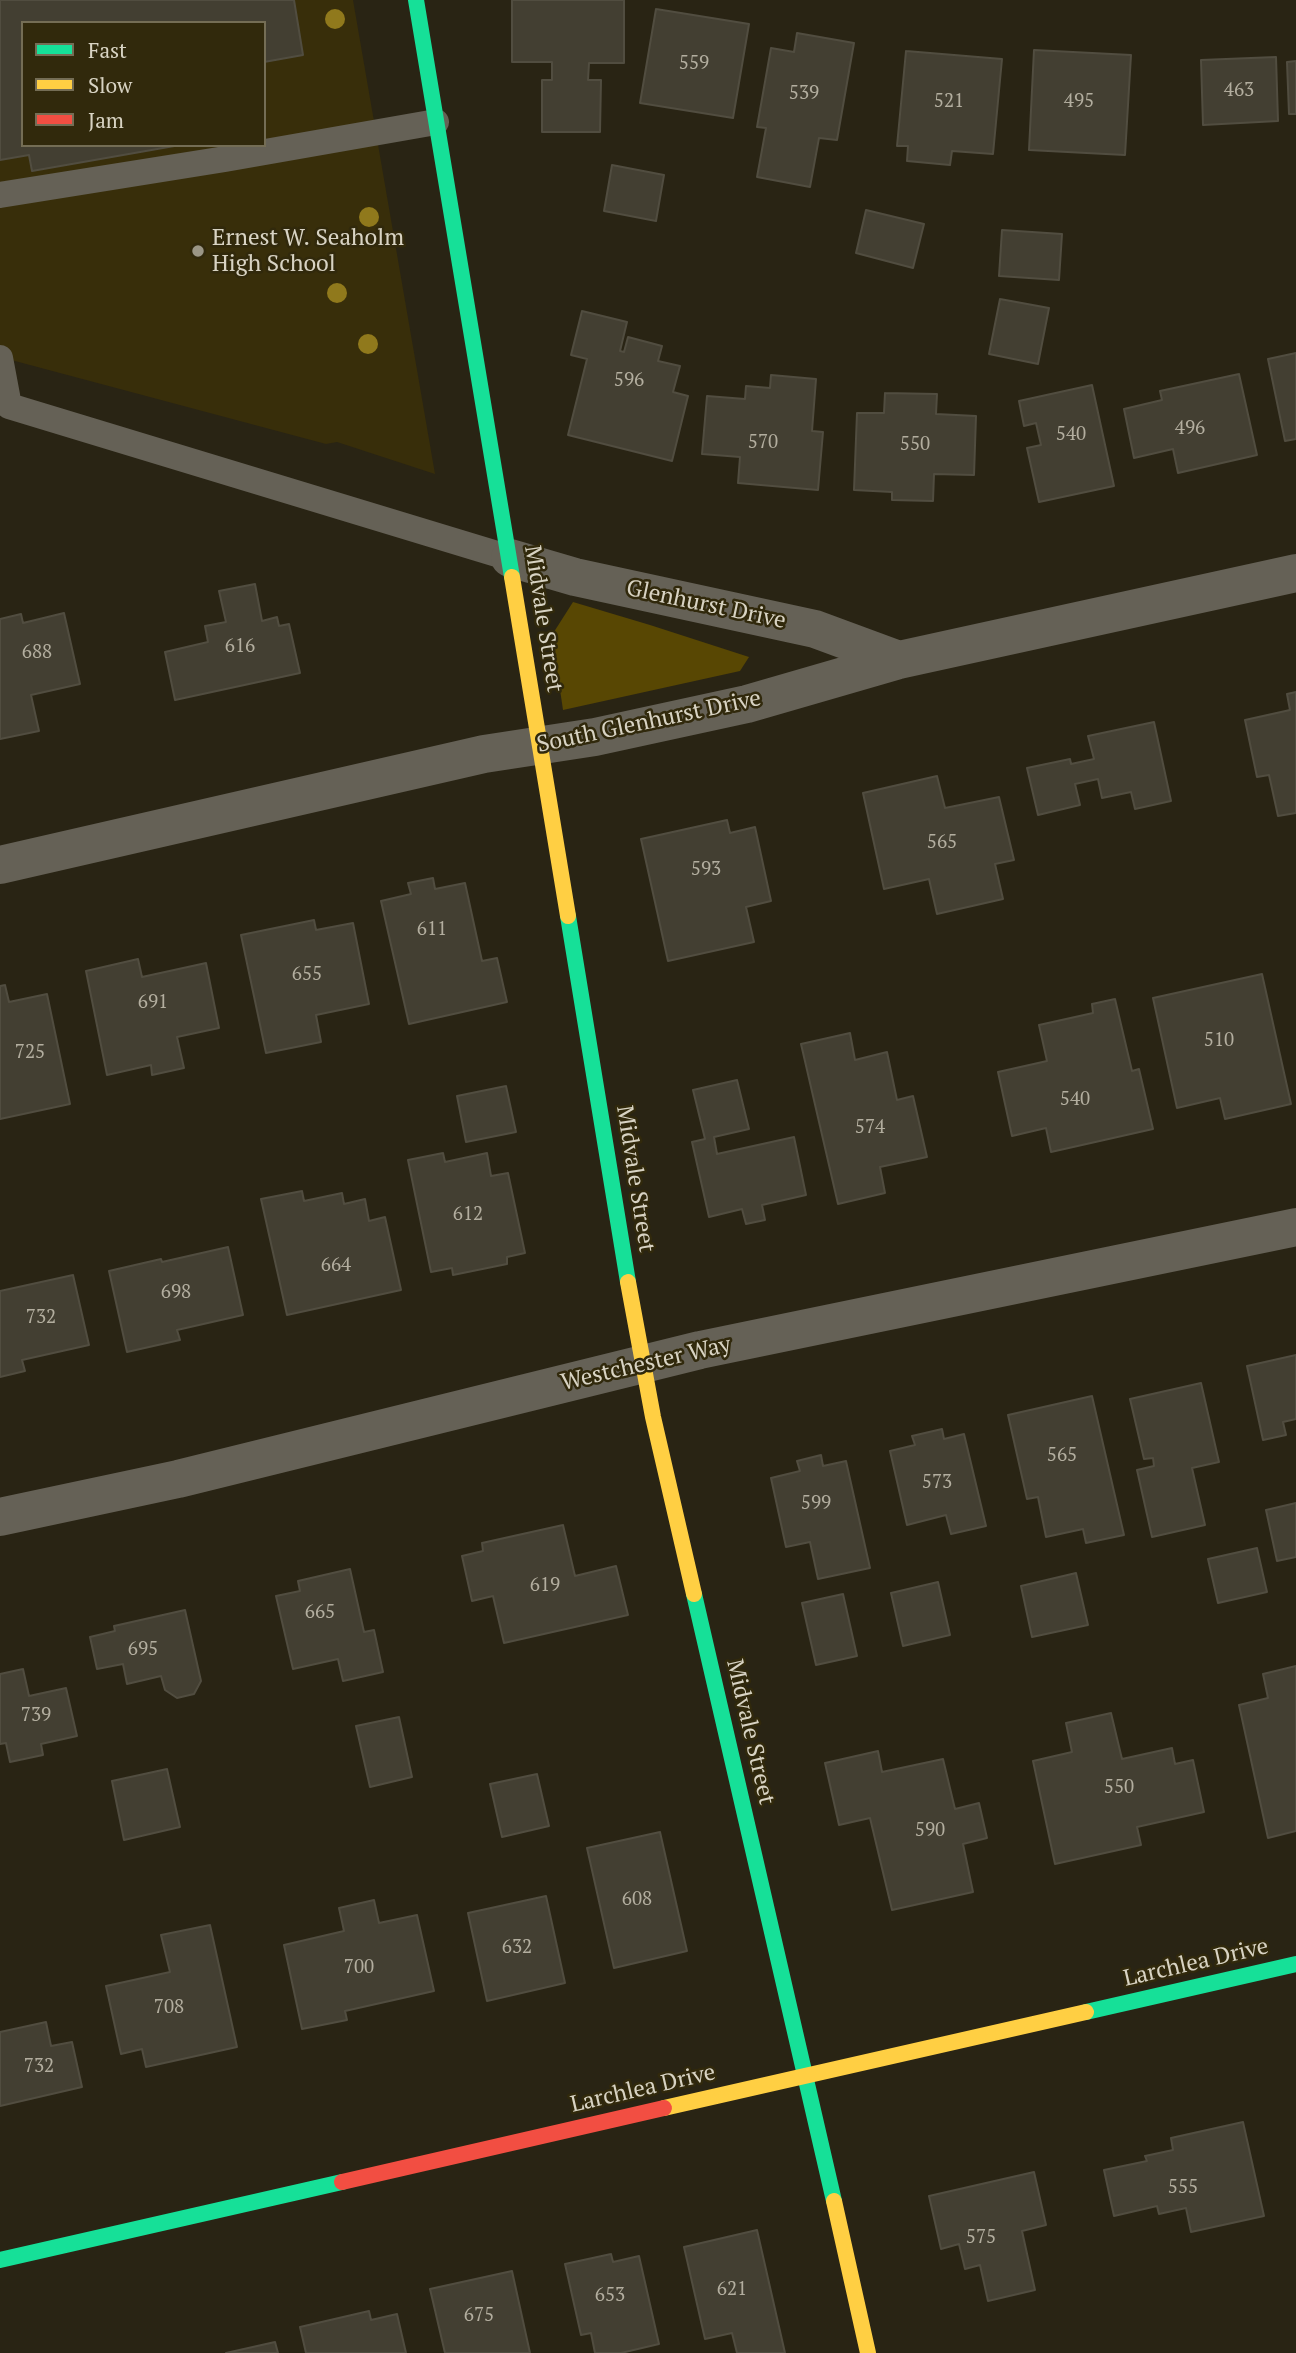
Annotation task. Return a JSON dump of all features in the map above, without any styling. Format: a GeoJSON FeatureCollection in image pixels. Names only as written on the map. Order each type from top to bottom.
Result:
{"type":"FeatureCollection","features":[{"type":"Feature","properties":{"kind":"street","name":"Midvale Street"},"geometry":{"type":"LineString","coordinates":[[416,0],[642,1364],[869,2353]]}},
{"type":"Feature","properties":{"kind":"street","name":"Glenhurst Drive"},"geometry":{"type":"LineString","coordinates":[[510,558],[575,577],[815,629],[899,660]]}},
{"type":"Feature","properties":{"kind":"street","name":"South Glenhurst Drive"},"geometry":{"type":"LineString","coordinates":[[0,865],[484,754],[595,737],[747,704],[899,660],[1296,573]]}},
{"type":"Feature","properties":{"kind":"street","name":"Westchester Way"},"geometry":{"type":"LineString","coordinates":[[0,1517],[178,1479],[729,1344],[1296,1227]]}},
{"type":"Feature","properties":{"kind":"street","name":"Larchlea Drive"},"geometry":{"type":"LineString","coordinates":[[0,2260],[1296,1964]]}},
{"type":"Feature","properties":{"kind":"lane"},"geometry":{"type":"LineString","coordinates":[[0,195],[436,122]]}},
{"type":"Feature","properties":{"kind":"lane"},"geometry":{"type":"LineString","coordinates":[[0,358],[9,406],[510,558]]}},
{"type":"Feature","properties":{"kind":"shaded area","name":"Ernest W. Seaholm High School"},"geometry":{"type":"Polygon","coordinates":[[[0,0],[353,0],[435,474],[337,442],[326,444],[0,357],[0,0]]]}},
{"type":"Feature","properties":{"kind":"shaded area"},"geometry":{"type":"Polygon","coordinates":[[[573,602],[749,657],[740,671],[563,710],[552,635],[573,602]]]}},
{"type":"Feature","properties":{"kind":"building"},"geometry":{"type":"Polygon","coordinates":[[[0,0],[294,0],[303,55],[266,62],[266,21],[21,21],[21,147],[169,147],[32,171],[29,155],[0,160],[0,0]]]}},
{"type":"Feature","properties":{"kind":"building"},"geometry":{"type":"Polygon","coordinates":[[[512,0],[624,0],[624,63],[589,63],[588,80],[601,80],[600,132],[542,132],[542,80],[552,80],[552,62],[512,62],[512,0]]]}},
{"type":"Feature","properties":{"kind":"building"},"geometry":{"type":"Polygon","coordinates":[[[656,9],[749,24],[733,118],[640,103],[656,9]]]}},
{"type":"Feature","properties":{"kind":"building"},"geometry":{"type":"Polygon","coordinates":[[[797,33],[854,43],[837,140],[819,138],[810,187],[757,177],[766,128],[757,127],[771,48],[794,52],[797,33]]]}},
{"type":"Feature","properties":{"kind":"building"},"geometry":{"type":"Polygon","coordinates":[[[1034,50],[1131,55],[1125,155],[1029,150],[1034,50]]]}},
{"type":"Feature","properties":{"kind":"building"},"geometry":{"type":"Polygon","coordinates":[[[906,51],[1002,59],[993,154],[952,151],[950,165],[907,161],[908,146],[897,146],[906,51]]]}},
{"type":"Feature","properties":{"kind":"building"},"geometry":{"type":"Polygon","coordinates":[[[1276,57],[1278,121],[1203,125],[1201,60],[1276,57]]]}},
{"type":"Feature","properties":{"kind":"building"},"geometry":{"type":"Polygon","coordinates":[[[1296,61],[1296,114],[1289,114],[1287,62],[1296,61]]]}},
{"type":"Feature","properties":{"kind":"building"},"geometry":{"type":"Polygon","coordinates":[[[612,165],[664,175],[656,221],[604,211],[612,165]]]}},
{"type":"Feature","properties":{"kind":"building"},"geometry":{"type":"Polygon","coordinates":[[[866,210],[924,224],[913,268],[856,253],[866,210]]]}},
{"type":"Feature","properties":{"kind":"building"},"geometry":{"type":"Polygon","coordinates":[[[1002,230],[1062,234],[1059,280],[999,276],[1002,230]]]}},
{"type":"Feature","properties":{"kind":"building"},"geometry":{"type":"Polygon","coordinates":[[[1000,299],[1049,308],[1038,364],[989,354],[1000,299]]]}},
{"type":"Feature","properties":{"kind":"building"},"geometry":{"type":"Polygon","coordinates":[[[582,311],[627,322],[620,351],[624,352],[628,337],[662,346],[658,361],[680,366],[673,392],[688,396],[672,461],[568,435],[587,359],[571,355],[582,311]]]}},
{"type":"Feature","properties":{"kind":"building"},"geometry":{"type":"Polygon","coordinates":[[[1296,353],[1296,439],[1285,441],[1268,359],[1296,353]]]}},
{"type":"Feature","properties":{"kind":"building"},"geometry":{"type":"Polygon","coordinates":[[[1239,374],[1257,455],[1178,473],[1173,449],[1134,458],[1124,409],[1162,400],[1160,391],[1239,374]]]}},
{"type":"Feature","properties":{"kind":"building"},"geometry":{"type":"Polygon","coordinates":[[[771,375],[816,379],[812,431],[823,432],[818,490],[738,483],[740,457],[702,454],[707,396],[745,399],[746,386],[770,388],[771,375]]]}},
{"type":"Feature","properties":{"kind":"building"},"geometry":{"type":"Polygon","coordinates":[[[1092,385],[1114,486],[1039,502],[1027,448],[1041,445],[1036,423],[1024,426],[1019,401],[1092,385]]]}},
{"type":"Feature","properties":{"kind":"building"},"geometry":{"type":"Polygon","coordinates":[[[885,393],[937,394],[936,414],[976,416],[974,475],[934,474],[933,501],[892,500],[892,492],[854,490],[857,413],[884,413],[885,393]]]}},
{"type":"Feature","properties":{"kind":"building"},"geometry":{"type":"Polygon","coordinates":[[[255,584],[262,621],[277,617],[279,626],[289,624],[300,673],[175,700],[165,652],[208,642],[205,626],[226,622],[219,591],[255,584]]]}},
{"type":"Feature","properties":{"kind":"building"},"geometry":{"type":"Polygon","coordinates":[[[64,613],[80,684],[31,695],[39,731],[0,739],[0,619],[21,614],[23,623],[64,613]]]}},
{"type":"Feature","properties":{"kind":"building"},"geometry":{"type":"Polygon","coordinates":[[[1296,692],[1296,813],[1278,816],[1269,775],[1257,777],[1245,720],[1290,710],[1287,694],[1296,692]]]}},
{"type":"Feature","properties":{"kind":"building"},"geometry":{"type":"Polygon","coordinates":[[[1154,722],[1171,801],[1135,809],[1131,792],[1102,798],[1098,779],[1075,784],[1080,805],[1038,815],[1027,768],[1070,759],[1071,764],[1094,759],[1088,736],[1154,722]]]}},
{"type":"Feature","properties":{"kind":"building"},"geometry":{"type":"Polygon","coordinates":[[[937,776],[945,808],[999,797],[1014,860],[995,864],[1003,899],[937,914],[929,879],[884,889],[863,793],[937,776]]]}},
{"type":"Feature","properties":{"kind":"building"},"geometry":{"type":"Polygon","coordinates":[[[727,820],[730,833],[755,827],[771,901],[746,907],[754,942],[668,961],[641,839],[727,820]]]}},
{"type":"Feature","properties":{"kind":"building"},"geometry":{"type":"Polygon","coordinates":[[[433,878],[435,889],[465,883],[482,961],[497,958],[507,1002],[409,1024],[381,901],[411,894],[408,883],[433,878]]]}},
{"type":"Feature","properties":{"kind":"building"},"geometry":{"type":"Polygon","coordinates":[[[314,920],[316,930],[353,923],[369,1004],[316,1015],[321,1042],[266,1053],[241,935],[314,920]]]}},
{"type":"Feature","properties":{"kind":"building"},"geometry":{"type":"Polygon","coordinates":[[[138,959],[142,977],[206,963],[219,1028],[177,1037],[184,1068],[152,1075],[151,1065],[107,1075],[86,971],[138,959]]]}},
{"type":"Feature","properties":{"kind":"building"},"geometry":{"type":"Polygon","coordinates":[[[1262,974],[1291,1104],[1225,1119],[1220,1098],[1177,1108],[1153,998],[1262,974]]]}},
{"type":"Feature","properties":{"kind":"building"},"geometry":{"type":"Polygon","coordinates":[[[5,985],[9,1002],[47,994],[70,1104],[0,1119],[0,986],[5,985]]]}},
{"type":"Feature","properties":{"kind":"building"},"geometry":{"type":"Polygon","coordinates":[[[1115,999],[1132,1071],[1139,1069],[1153,1129],[1051,1152],[1046,1128],[1012,1136],[998,1072],[1047,1061],[1039,1025],[1093,1013],[1092,1004],[1115,999]]]}},
{"type":"Feature","properties":{"kind":"building"},"geometry":{"type":"Polygon","coordinates":[[[850,1033],[855,1060],[887,1052],[897,1100],[913,1096],[927,1157],[880,1167],[885,1193],[838,1204],[801,1044],[850,1033]]]}},
{"type":"Feature","properties":{"kind":"building"},"geometry":{"type":"Polygon","coordinates":[[[737,1080],[749,1129],[714,1137],[717,1154],[794,1137],[806,1195],[762,1205],[765,1220],[746,1224],[742,1209],[709,1217],[692,1142],[705,1139],[693,1090],[737,1080]]]}},
{"type":"Feature","properties":{"kind":"building"},"geometry":{"type":"Polygon","coordinates":[[[506,1086],[516,1132],[466,1142],[457,1096],[506,1086]]]}},
{"type":"Feature","properties":{"kind":"building"},"geometry":{"type":"Polygon","coordinates":[[[443,1153],[445,1162],[487,1153],[491,1176],[508,1173],[525,1253],[507,1257],[507,1264],[453,1275],[452,1268],[431,1272],[408,1160],[443,1153]]]}},
{"type":"Feature","properties":{"kind":"building"},"geometry":{"type":"Polygon","coordinates":[[[302,1191],[304,1201],[342,1193],[344,1204],[365,1199],[369,1221],[385,1217],[401,1290],[287,1315],[261,1199],[302,1191]]]}},
{"type":"Feature","properties":{"kind":"building"},"geometry":{"type":"Polygon","coordinates":[[[228,1247],[243,1315],[177,1330],[180,1340],[127,1352],[109,1271],[228,1247]]]}},
{"type":"Feature","properties":{"kind":"building"},"geometry":{"type":"Polygon","coordinates":[[[73,1275],[89,1345],[22,1360],[25,1371],[0,1377],[0,1291],[73,1275]]]}},
{"type":"Feature","properties":{"kind":"building"},"geometry":{"type":"Polygon","coordinates":[[[1296,1355],[1296,1419],[1283,1422],[1286,1435],[1263,1440],[1247,1366],[1296,1355]]]}},
{"type":"Feature","properties":{"kind":"building"},"geometry":{"type":"Polygon","coordinates":[[[1201,1383],[1219,1462],[1192,1468],[1205,1525],[1152,1537],[1137,1470],[1154,1466],[1153,1458],[1144,1459],[1130,1399],[1201,1383]]]}},
{"type":"Feature","properties":{"kind":"building"},"geometry":{"type":"Polygon","coordinates":[[[1092,1396],[1124,1535],[1086,1543],[1083,1529],[1046,1537],[1038,1497],[1027,1499],[1008,1415],[1092,1396]]]}},
{"type":"Feature","properties":{"kind":"building"},"geometry":{"type":"Polygon","coordinates":[[[942,1429],[944,1439],[964,1434],[986,1526],[951,1534],[946,1515],[907,1525],[890,1451],[915,1445],[912,1436],[942,1429]]]}},
{"type":"Feature","properties":{"kind":"building"},"geometry":{"type":"Polygon","coordinates":[[[821,1455],[823,1466],[846,1461],[870,1568],[818,1579],[810,1542],[786,1547],[771,1478],[800,1471],[797,1461],[821,1455]]]}},
{"type":"Feature","properties":{"kind":"building"},"geometry":{"type":"Polygon","coordinates":[[[1296,1503],[1296,1557],[1277,1561],[1266,1510],[1296,1503]]]}},
{"type":"Feature","properties":{"kind":"building"},"geometry":{"type":"Polygon","coordinates":[[[563,1525],[575,1576],[616,1566],[628,1615],[504,1643],[493,1596],[472,1601],[462,1556],[483,1551],[482,1543],[563,1525]]]}},
{"type":"Feature","properties":{"kind":"building"},"geometry":{"type":"Polygon","coordinates":[[[1257,1548],[1267,1592],[1218,1603],[1208,1559],[1257,1548]]]}},
{"type":"Feature","properties":{"kind":"building"},"geometry":{"type":"Polygon","coordinates":[[[350,1569],[364,1632],[374,1630],[383,1672],[343,1681],[338,1659],[293,1669],[276,1596],[300,1591],[298,1581],[350,1569]]]}},
{"type":"Feature","properties":{"kind":"building"},"geometry":{"type":"Polygon","coordinates":[[[1076,1573],[1088,1625],[1032,1637],[1021,1586],[1076,1573]]]}},
{"type":"Feature","properties":{"kind":"building"},"geometry":{"type":"Polygon","coordinates":[[[938,1582],[950,1635],[903,1646],[891,1593],[938,1582]]]}},
{"type":"Feature","properties":{"kind":"building"},"geometry":{"type":"Polygon","coordinates":[[[843,1594],[857,1656],[816,1665],[802,1603],[843,1594]]]}},
{"type":"Feature","properties":{"kind":"building"},"geometry":{"type":"Polygon","coordinates":[[[185,1610],[201,1681],[194,1694],[177,1698],[165,1690],[161,1676],[127,1684],[123,1664],[97,1669],[90,1637],[115,1631],[114,1626],[185,1610]]]}},
{"type":"Feature","properties":{"kind":"building"},"geometry":{"type":"Polygon","coordinates":[[[1296,1666],[1296,1831],[1268,1838],[1239,1705],[1268,1698],[1263,1674],[1296,1666]]]}},
{"type":"Feature","properties":{"kind":"building"},"geometry":{"type":"Polygon","coordinates":[[[23,1669],[29,1696],[66,1688],[77,1736],[41,1744],[43,1755],[10,1762],[6,1743],[0,1744],[0,1674],[23,1669]]]}},
{"type":"Feature","properties":{"kind":"building"},"geometry":{"type":"Polygon","coordinates":[[[1111,1713],[1122,1759],[1172,1748],[1175,1764],[1193,1760],[1204,1812],[1137,1827],[1141,1845],[1055,1864],[1033,1761],[1072,1752],[1066,1723],[1111,1713]]]}},
{"type":"Feature","properties":{"kind":"building"},"geometry":{"type":"Polygon","coordinates":[[[399,1717],[412,1777],[370,1787],[356,1726],[399,1717]]]}},
{"type":"Feature","properties":{"kind":"building"},"geometry":{"type":"Polygon","coordinates":[[[878,1751],[882,1772],[943,1759],[955,1809],[979,1803],[987,1838],[963,1844],[973,1892],[892,1910],[870,1818],[839,1825],[825,1763],[878,1751]]]}},
{"type":"Feature","properties":{"kind":"building"},"geometry":{"type":"Polygon","coordinates":[[[167,1769],[180,1827],[124,1840],[112,1781],[167,1769]]]}},
{"type":"Feature","properties":{"kind":"building"},"geometry":{"type":"Polygon","coordinates":[[[537,1774],[549,1826],[502,1837],[490,1784],[537,1774]]]}},
{"type":"Feature","properties":{"kind":"building"},"geometry":{"type":"Polygon","coordinates":[[[660,1832],[687,1951],[614,1968],[587,1848],[660,1832]]]}},
{"type":"Feature","properties":{"kind":"building"},"geometry":{"type":"Polygon","coordinates":[[[546,1896],[565,1983],[487,2001],[468,1913],[546,1896]]]}},
{"type":"Feature","properties":{"kind":"building"},"geometry":{"type":"Polygon","coordinates":[[[374,1900],[379,1923],[417,1915],[434,1991],[345,2011],[347,2020],[302,2029],[284,1945],[344,1931],[339,1908],[374,1900]]]}},
{"type":"Feature","properties":{"kind":"building"},"geometry":{"type":"Polygon","coordinates":[[[210,1925],[237,2047],[146,2067],[142,2049],[121,2054],[106,1986],[170,1972],[161,1935],[210,1925]]]}},
{"type":"Feature","properties":{"kind":"building"},"geometry":{"type":"Polygon","coordinates":[[[46,2022],[51,2046],[72,2042],[82,2087],[0,2106],[0,2032],[46,2022]]]}},
{"type":"Feature","properties":{"kind":"building"},"geometry":{"type":"Polygon","coordinates":[[[1243,2122],[1264,2216],[1191,2232],[1186,2208],[1159,2214],[1157,2206],[1114,2216],[1104,2170],[1147,2161],[1145,2156],[1173,2150],[1171,2138],[1243,2122]]]}},
{"type":"Feature","properties":{"kind":"building"},"geometry":{"type":"Polygon","coordinates":[[[1034,2172],[1046,2225],[1022,2231],[1035,2290],[988,2301],[980,2265],[965,2269],[959,2244],[941,2249],[929,2196],[1034,2172]]]}},
{"type":"Feature","properties":{"kind":"building"},"geometry":{"type":"Polygon","coordinates":[[[757,2230],[785,2353],[737,2353],[732,2333],[705,2339],[684,2247],[757,2230]]]}},
{"type":"Feature","properties":{"kind":"building"},"geometry":{"type":"Polygon","coordinates":[[[611,2254],[613,2262],[639,2256],[659,2344],[621,2353],[595,2353],[591,2333],[581,2335],[565,2264],[611,2254]]]}},
{"type":"Feature","properties":{"kind":"building"},"geometry":{"type":"Polygon","coordinates":[[[512,2271],[530,2353],[445,2353],[430,2289],[512,2271]]]}},
{"type":"Feature","properties":{"kind":"building"},"geometry":{"type":"Polygon","coordinates":[[[369,2311],[371,2320],[397,2314],[406,2353],[306,2353],[300,2327],[369,2311]]]}},
{"type":"Feature","properties":{"kind":"building"},"geometry":{"type":"Polygon","coordinates":[[[275,2342],[278,2353],[226,2353],[275,2342]]]}},
{"type":"Feature","properties":{"kind":"traffic: fast"},"geometry":{"type":"LineString","coordinates":[[416,0],[512,577]]}},
{"type":"Feature","properties":{"kind":"traffic: fast"},"geometry":{"type":"LineString","coordinates":[[568,916],[628,1282]]}},
{"type":"Feature","properties":{"kind":"traffic: fast"},"geometry":{"type":"LineString","coordinates":[[694,1594],[834,2201]]}},
{"type":"Feature","properties":{"kind":"traffic: fast"},"geometry":{"type":"LineString","coordinates":[[1086,2012],[1296,1964]]}},
{"type":"Feature","properties":{"kind":"traffic: fast"},"geometry":{"type":"LineString","coordinates":[[0,2260],[342,2182]]}},
{"type":"Feature","properties":{"kind":"traffic: slow"},"geometry":{"type":"LineString","coordinates":[[512,577],[568,916]]}},
{"type":"Feature","properties":{"kind":"traffic: slow"},"geometry":{"type":"LineString","coordinates":[[628,1282],[653,1417],[694,1594]]}},
{"type":"Feature","properties":{"kind":"traffic: slow"},"geometry":{"type":"LineString","coordinates":[[664,2108],[1086,2012]]}},
{"type":"Feature","properties":{"kind":"traffic: slow"},"geometry":{"type":"LineString","coordinates":[[834,2201],[868,2353]]}},
{"type":"Feature","properties":{"kind":"traffic: jam"},"geometry":{"type":"LineString","coordinates":[[342,2182],[664,2108]]}},
{"type":"Feature","properties":{"kind":"place","name":"Ernest W. Seaholm High School"},"geometry":{"type":"Point","coordinates":[198,251]}}]}
